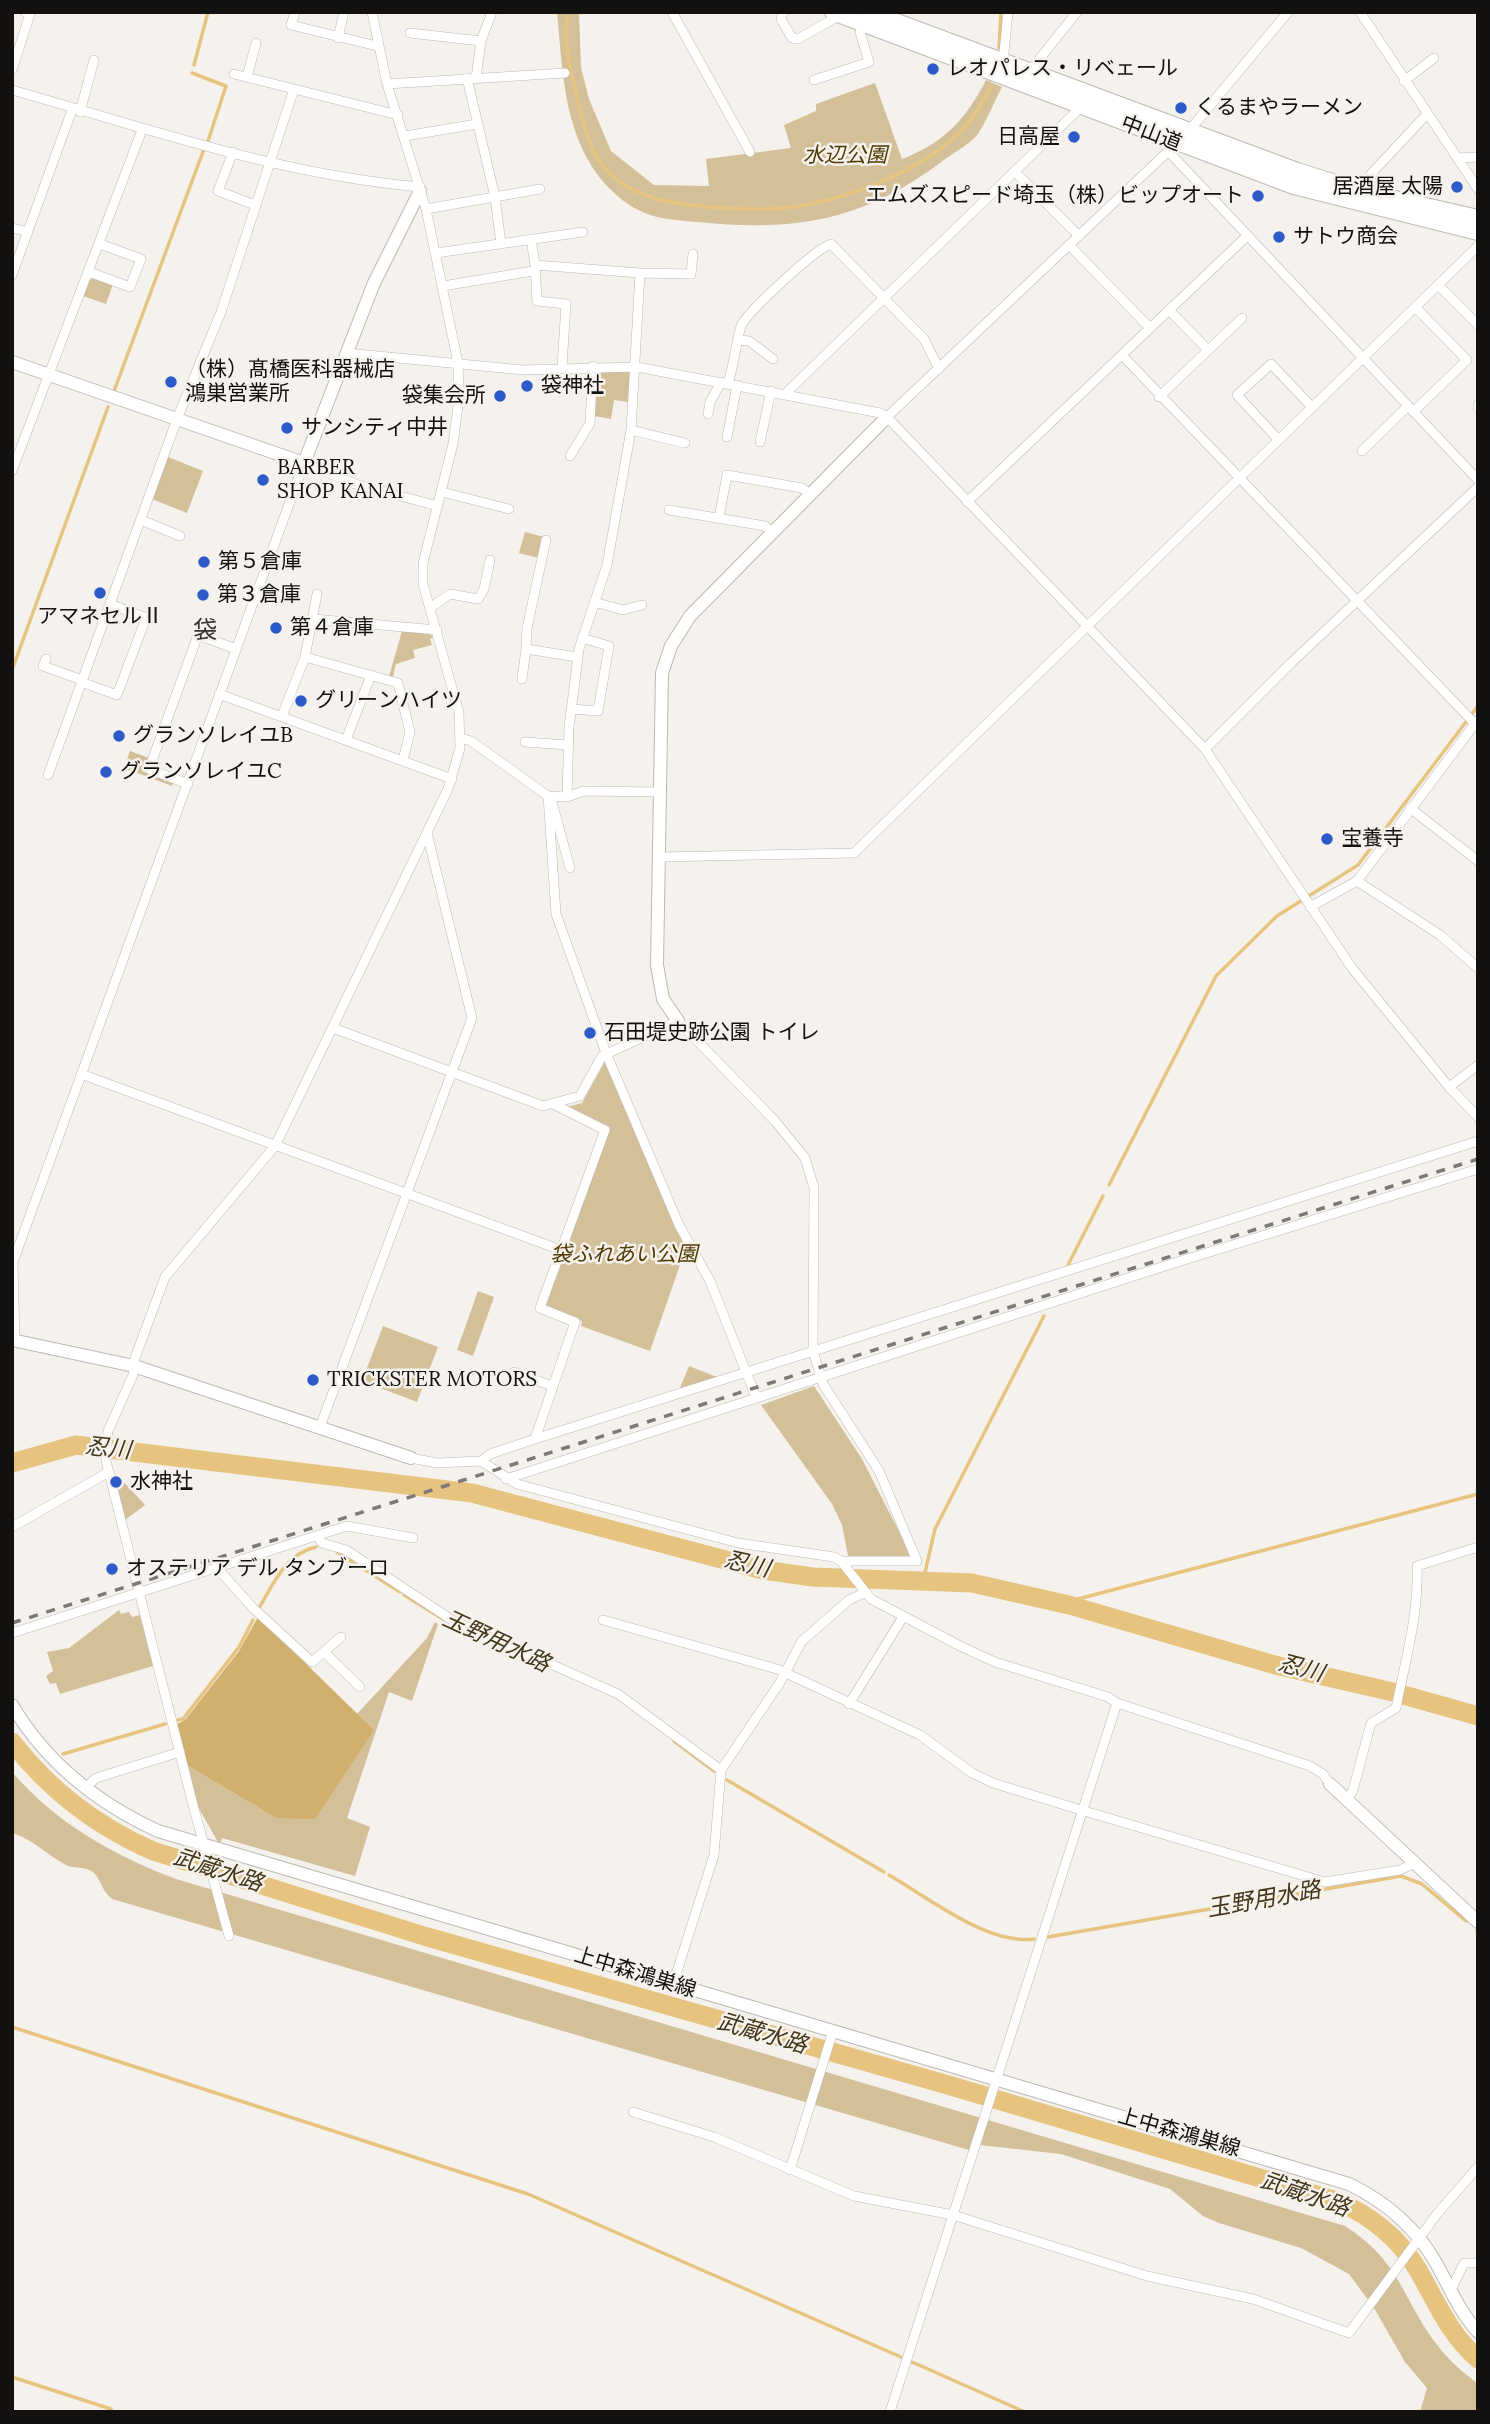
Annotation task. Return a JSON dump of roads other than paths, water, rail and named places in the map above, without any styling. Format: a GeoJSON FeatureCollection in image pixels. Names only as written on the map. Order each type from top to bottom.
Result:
{"type":"FeatureCollection","features":[{"type":"Feature","properties":{"kind":"highway","name":"中山道"},"geometry":{"type":"LineString","coordinates":[[836,14],[874,16],[1029,72],[1177,143],[1364,192],[1478,218]]}},
{"type":"Feature","properties":{"kind":"highway","name":"中山道"},"geometry":{"type":"LineString","coordinates":[[874,16],[1081,107],[1294,186],[1477,243]]}},
{"type":"Feature","properties":{"kind":"street"},"geometry":{"type":"LineString","coordinates":[[12,70],[30,14],[25,12]]}},
{"type":"Feature","properties":{"kind":"street"},"geometry":{"type":"LineString","coordinates":[[295,12],[291,25],[377,47]]}},
{"type":"Feature","properties":{"kind":"street"},"geometry":{"type":"LineString","coordinates":[[338,38],[344,12]]}},
{"type":"Feature","properties":{"kind":"street"},"geometry":{"type":"LineString","coordinates":[[229,1936],[107,1473],[108,1431],[165,1277],[275,1146],[428,833],[452,779],[461,738],[457,704],[423,584],[423,563],[442,492],[459,398],[458,363],[426,209],[387,84],[377,47],[372,12]]}},
{"type":"Feature","properties":{"kind":"street"},"geometry":{"type":"LineString","coordinates":[[492,12],[481,41],[472,78],[477,124],[495,197],[501,244]]}},
{"type":"Feature","properties":{"kind":"street"},"geometry":{"type":"LineString","coordinates":[[672,12],[750,152]]}},
{"type":"Feature","properties":{"kind":"street"},"geometry":{"type":"LineString","coordinates":[[783,12],[781,19],[792,38],[798,39],[836,14]]}},
{"type":"Feature","properties":{"kind":"street"},"geometry":{"type":"LineString","coordinates":[[1003,63],[1008,12]]}},
{"type":"Feature","properties":{"kind":"street"},"geometry":{"type":"LineString","coordinates":[[1029,72],[1077,12]]}},
{"type":"Feature","properties":{"kind":"street"},"geometry":{"type":"LineString","coordinates":[[843,1564],[917,1561],[879,1471],[819,1377],[813,1351],[814,1188],[805,1158],[775,1121],[678,1020],[663,999],[657,965],[663,673],[671,646],[690,616],[887,417],[1177,143],[1288,12]]}},
{"type":"Feature","properties":{"kind":"street"},"geometry":{"type":"LineString","coordinates":[[1360,12],[1478,189]]}},
{"type":"Feature","properties":{"kind":"street"},"geometry":{"type":"LineString","coordinates":[[814,80],[869,62],[860,32],[874,16]]}},
{"type":"Feature","properties":{"kind":"street"},"geometry":{"type":"LineString","coordinates":[[410,33],[481,41]]}},
{"type":"Feature","properties":{"kind":"street"},"geometry":{"type":"LineString","coordinates":[[247,77],[256,43]]}},
{"type":"Feature","properties":{"kind":"street"},"geometry":{"type":"LineString","coordinates":[[1404,81],[1434,58]]}},
{"type":"Feature","properties":{"kind":"street"},"geometry":{"type":"LineString","coordinates":[[12,275],[94,60]]}},
{"type":"Feature","properties":{"kind":"street"},"geometry":{"type":"LineString","coordinates":[[387,84],[565,73]]}},
{"type":"Feature","properties":{"kind":"street"},"geometry":{"type":"LineString","coordinates":[[234,74],[398,115]]}},
{"type":"Feature","properties":{"kind":"street"},"geometry":{"type":"LineString","coordinates":[[48,775],[177,419],[221,312],[294,89]]}},
{"type":"Feature","properties":{"kind":"street"},"geometry":{"type":"LineString","coordinates":[[12,90],[142,130],[270,162],[347,180],[420,189]]}},
{"type":"Feature","properties":{"kind":"street"},"geometry":{"type":"LineString","coordinates":[[785,394],[1016,173],[1081,107]]}},
{"type":"Feature","properties":{"kind":"street"},"geometry":{"type":"LineString","coordinates":[[1364,192],[1371,174],[1427,114]]}},
{"type":"Feature","properties":{"kind":"street"},"geometry":{"type":"LineString","coordinates":[[405,136],[477,124]]}},
{"type":"Feature","properties":{"kind":"street"},"geometry":{"type":"LineString","coordinates":[[12,471],[142,130]]}},
{"type":"Feature","properties":{"kind":"street"},"geometry":{"type":"LineString","coordinates":[[1177,143],[1246,237],[1478,480]]}},
{"type":"Feature","properties":{"kind":"street"},"geometry":{"type":"LineString","coordinates":[[233,152],[218,191],[255,205]]}},
{"type":"Feature","properties":{"kind":"street"},"geometry":{"type":"LineString","coordinates":[[1457,159],[1478,157]]}},
{"type":"Feature","properties":{"kind":"street"},"geometry":{"type":"LineString","coordinates":[[1016,173],[1079,236]]}},
{"type":"Feature","properties":{"kind":"street"},"geometry":{"type":"LineString","coordinates":[[420,189],[373,283],[303,463],[13,1262],[13,1340],[134,1366],[411,1458],[437,1463],[481,1461],[490,1454],[535,1439],[1478,1141]]}},
{"type":"Feature","properties":{"kind":"street"},"geometry":{"type":"LineString","coordinates":[[426,209],[540,189]]}},
{"type":"Feature","properties":{"kind":"street"},"geometry":{"type":"LineString","coordinates":[[12,228],[28,232]]}},
{"type":"Feature","properties":{"kind":"street"},"geometry":{"type":"LineString","coordinates":[[436,253],[583,232]]}},
{"type":"Feature","properties":{"kind":"street"},"geometry":{"type":"LineString","coordinates":[[967,502],[1246,237]]}},
{"type":"Feature","properties":{"kind":"street"},"geometry":{"type":"LineString","coordinates":[[531,239],[537,301],[566,304],[562,367]]}},
{"type":"Feature","properties":{"kind":"street"},"geometry":{"type":"LineString","coordinates":[[1361,357],[1438,285],[1477,243]]}},
{"type":"Feature","properties":{"kind":"street"},"geometry":{"type":"LineString","coordinates":[[659,857],[854,853],[1088,627],[1477,243]]}},
{"type":"Feature","properties":{"kind":"street"},"geometry":{"type":"LineString","coordinates":[[89,272],[130,287],[141,259],[100,244]]}},
{"type":"Feature","properties":{"kind":"street"},"geometry":{"type":"LineString","coordinates":[[727,437],[729,383],[741,325],[816,252],[829,244],[835,246],[924,339],[939,369]]}},
{"type":"Feature","properties":{"kind":"street"},"geometry":{"type":"LineString","coordinates":[[1069,245],[1150,328]]}},
{"type":"Feature","properties":{"kind":"street"},"geometry":{"type":"LineString","coordinates":[[443,286],[534,268],[691,274],[693,254]]}},
{"type":"Feature","properties":{"kind":"street"},"geometry":{"type":"LineString","coordinates":[[567,797],[568,745],[577,657],[613,539],[631,430],[637,367],[640,272]]}},
{"type":"Feature","properties":{"kind":"street"},"geometry":{"type":"LineString","coordinates":[[1438,285],[1478,325]]}},
{"type":"Feature","properties":{"kind":"street"},"geometry":{"type":"LineString","coordinates":[[1362,451],[1467,360],[1415,307]]}},
{"type":"Feature","properties":{"kind":"street"},"geometry":{"type":"LineString","coordinates":[[1169,310],[1208,350]]}},
{"type":"Feature","properties":{"kind":"street"},"geometry":{"type":"LineString","coordinates":[[1159,397],[1242,318]]}},
{"type":"Feature","properties":{"kind":"street"},"geometry":{"type":"LineString","coordinates":[[739,340],[749,341],[773,359]]}},
{"type":"Feature","properties":{"kind":"street"},"geometry":{"type":"LineString","coordinates":[[346,354],[523,370],[593,366],[637,367],[771,391],[887,417],[1205,749],[1352,968],[1449,1087],[1478,1117]]}},
{"type":"Feature","properties":{"kind":"street"},"geometry":{"type":"LineString","coordinates":[[1122,355],[1355,603],[1477,723],[1357,881],[1310,907]]}},
{"type":"Feature","properties":{"kind":"street"},"geometry":{"type":"LineString","coordinates":[[12,362],[303,463],[355,484],[438,506]]}},
{"type":"Feature","properties":{"kind":"street"},"geometry":{"type":"LineString","coordinates":[[1276,437],[1237,395],[1270,364],[1310,406]]}},
{"type":"Feature","properties":{"kind":"street"},"geometry":{"type":"LineString","coordinates":[[570,456],[590,423],[593,366]]}},
{"type":"Feature","properties":{"kind":"street"},"geometry":{"type":"LineString","coordinates":[[708,414],[710,402],[729,383]]}},
{"type":"Feature","properties":{"kind":"street"},"geometry":{"type":"LineString","coordinates":[[760,442],[771,391]]}},
{"type":"Feature","properties":{"kind":"street"},"geometry":{"type":"LineString","coordinates":[[1237,478],[1310,406]]}},
{"type":"Feature","properties":{"kind":"street"},"geometry":{"type":"LineString","coordinates":[[631,430],[685,443]]}},
{"type":"Feature","properties":{"kind":"street"},"geometry":{"type":"LineString","coordinates":[[719,517],[727,475],[802,488],[810,494]]}},
{"type":"Feature","properties":{"kind":"street"},"geometry":{"type":"LineString","coordinates":[[1205,749],[1478,487]]}},
{"type":"Feature","properties":{"kind":"street"},"geometry":{"type":"LineString","coordinates":[[442,492],[509,509]]}},
{"type":"Feature","properties":{"kind":"street"},"geometry":{"type":"LineString","coordinates":[[669,510],[765,526],[773,532]]}},
{"type":"Feature","properties":{"kind":"street"},"geometry":{"type":"LineString","coordinates":[[141,520],[180,536]]}},
{"type":"Feature","properties":{"kind":"street"},"geometry":{"type":"LineString","coordinates":[[522,679],[527,628],[546,540]]}},
{"type":"Feature","properties":{"kind":"street"},"geometry":{"type":"LineString","coordinates":[[430,608],[450,594],[478,598],[484,589],[490,560]]}},
{"type":"Feature","properties":{"kind":"street"},"geometry":{"type":"LineString","coordinates":[[282,716],[305,657],[317,594]]}},
{"type":"Feature","properties":{"kind":"street"},"geometry":{"type":"LineString","coordinates":[[594,602],[624,610],[642,606]]}},
{"type":"Feature","properties":{"kind":"street"},"geometry":{"type":"LineString","coordinates":[[43,666],[117,695],[146,618],[110,604]]}},
{"type":"Feature","properties":{"kind":"street"},"geometry":{"type":"LineString","coordinates":[[313,618],[437,630]]}},
{"type":"Feature","properties":{"kind":"street"},"geometry":{"type":"LineString","coordinates":[[188,784],[149,769],[198,635],[236,649]]}},
{"type":"Feature","properties":{"kind":"street"},"geometry":{"type":"LineString","coordinates":[[572,709],[598,711],[609,646],[582,638]]}},
{"type":"Feature","properties":{"kind":"street"},"geometry":{"type":"LineString","coordinates":[[526,649],[577,657]]}},
{"type":"Feature","properties":{"kind":"street"},"geometry":{"type":"LineString","coordinates":[[305,657],[398,683],[410,732],[402,760]]}},
{"type":"Feature","properties":{"kind":"street"},"geometry":{"type":"LineString","coordinates":[[346,740],[371,675]]}},
{"type":"Feature","properties":{"kind":"street"},"geometry":{"type":"LineString","coordinates":[[219,694],[452,779]]}},
{"type":"Feature","properties":{"kind":"street"},"geometry":{"type":"LineString","coordinates":[[461,738],[471,741],[549,796],[567,797],[583,791],[660,792]]}},
{"type":"Feature","properties":{"kind":"street"},"geometry":{"type":"LineString","coordinates":[[525,742],[568,745]]}},
{"type":"Feature","properties":{"kind":"street"},"geometry":{"type":"LineString","coordinates":[[549,796],[570,868]]}},
{"type":"Feature","properties":{"kind":"street"},"geometry":{"type":"LineString","coordinates":[[549,796],[556,914],[606,1053],[679,1225],[710,1281],[744,1373],[756,1397]]}},
{"type":"Feature","properties":{"kind":"street"},"geometry":{"type":"LineString","coordinates":[[1410,808],[1478,861]]}},
{"type":"Feature","properties":{"kind":"street"},"geometry":{"type":"LineString","coordinates":[[320,1427],[472,1018],[428,833]]}},
{"type":"Feature","properties":{"kind":"street"},"geometry":{"type":"LineString","coordinates":[[1357,881],[1440,935],[1478,968]]}},
{"type":"Feature","properties":{"kind":"street"},"geometry":{"type":"LineString","coordinates":[[333,1028],[544,1106],[580,1096],[606,1053],[678,1020]]}},
{"type":"Feature","properties":{"kind":"street"},"geometry":{"type":"LineString","coordinates":[[1449,1087],[1478,1065]]}},
{"type":"Feature","properties":{"kind":"street"},"geometry":{"type":"LineString","coordinates":[[81,1074],[561,1250]]}},
{"type":"Feature","properties":{"kind":"street"},"geometry":{"type":"LineString","coordinates":[[535,1439],[575,1322],[540,1308],[605,1130],[554,1104]]}},
{"type":"Feature","properties":{"kind":"street"},"geometry":{"type":"LineString","coordinates":[[506,1479],[756,1397],[1478,1169]]}},
{"type":"Feature","properties":{"kind":"street"},"geometry":{"type":"LineString","coordinates":[[514,1372],[552,1386]]}},
{"type":"Feature","properties":{"kind":"street"},"geometry":{"type":"LineString","coordinates":[[481,1461],[506,1479],[738,1543],[834,1557],[843,1564],[864,1593],[903,1617],[995,1662],[1108,1697],[1118,1703],[1310,1766],[1323,1774],[1347,1801],[1478,1922]]}},
{"type":"Feature","properties":{"kind":"street"},"geometry":{"type":"LineString","coordinates":[[12,1527],[107,1473]]}},
{"type":"Feature","properties":{"kind":"street"},"geometry":{"type":"LineString","coordinates":[[12,1633],[347,1526],[414,1538]]}},
{"type":"Feature","properties":{"kind":"street"},"geometry":{"type":"LineString","coordinates":[[317,1536],[321,1543],[346,1550],[444,1616],[618,1694],[722,1770]]}},
{"type":"Feature","properties":{"kind":"street"},"geometry":{"type":"LineString","coordinates":[[1347,1801],[1353,1790],[1371,1723],[1396,1708],[1417,1588],[1417,1566],[1478,1548]]}},
{"type":"Feature","properties":{"kind":"street"},"geometry":{"type":"LineString","coordinates":[[218,1569],[253,1608],[312,1662],[341,1637]]}},
{"type":"Feature","properties":{"kind":"street"},"geometry":{"type":"LineString","coordinates":[[673,1984],[714,1855],[722,1770],[806,1637],[849,1600],[864,1593]]}},
{"type":"Feature","properties":{"kind":"street"},"geometry":{"type":"LineString","coordinates":[[849,1704],[903,1617]]}},
{"type":"Feature","properties":{"kind":"street"},"geometry":{"type":"LineString","coordinates":[[603,1620],[785,1672],[930,1741],[972,1773],[993,1783],[1081,1810],[1325,1882],[1399,1870],[1413,1864]]}},
{"type":"Feature","properties":{"kind":"street"},"geometry":{"type":"LineString","coordinates":[[324,1653],[360,1687]]}},
{"type":"Feature","properties":{"kind":"street"},"geometry":{"type":"LineString","coordinates":[[890,2412],[1081,1810],[1118,1703]]}},
{"type":"Feature","properties":{"kind":"street","name":"上中森鴻巣線"},"geometry":{"type":"LineString","coordinates":[[12,1705],[48,1754],[85,1788],[144,1824],[207,1852],[673,1984],[832,2036],[993,2084],[1349,2184],[1390,2209],[1451,2290],[1478,2332]]}},
{"type":"Feature","properties":{"kind":"street"},"geometry":{"type":"LineString","coordinates":[[85,1788],[96,1777],[180,1752]]}},
{"type":"Feature","properties":{"kind":"street"},"geometry":{"type":"LineString","coordinates":[[790,2170],[832,2036]]}},
{"type":"Feature","properties":{"kind":"street"},"geometry":{"type":"LineString","coordinates":[[633,2112],[714,2137],[854,2196],[953,2215],[1147,2276],[1253,2299],[1349,2333],[1437,2214],[1478,2167]]}},
{"type":"Feature","properties":{"kind":"street"},"geometry":{"type":"LineString","coordinates":[[1451,2290],[1464,2263],[1478,2263]]}},
{"type":"Feature","properties":{"kind":"waterway"},"geometry":{"type":"LineString","coordinates":[[194,65],[208,12]]}},
{"type":"Feature","properties":{"kind":"waterway"},"geometry":{"type":"LineString","coordinates":[[568,12],[568,52],[581,115],[591,146],[607,171],[624,185],[665,201],[754,209]]}},
{"type":"Feature","properties":{"kind":"waterway"},"geometry":{"type":"LineString","coordinates":[[999,48],[1001,12]]}},
{"type":"Feature","properties":{"kind":"waterway"},"geometry":{"type":"LineString","coordinates":[[192,73],[226,86],[208,141]]}},
{"type":"Feature","properties":{"kind":"waterway"},"geometry":{"type":"LineString","coordinates":[[757,209],[809,204],[837,197],[891,177],[916,164],[958,134],[977,111],[992,85]]}},
{"type":"Feature","properties":{"kind":"waterway"},"geometry":{"type":"LineString","coordinates":[[114,391],[204,149]]}},
{"type":"Feature","properties":{"kind":"waterway"},"geometry":{"type":"LineString","coordinates":[[12,670],[108,407]]}},
{"type":"Feature","properties":{"kind":"waterway"},"geometry":{"type":"LineString","coordinates":[[1109,1185],[1216,976],[1277,916],[1358,865],[1478,706]]}},
{"type":"Feature","properties":{"kind":"waterway"},"geometry":{"type":"LineString","coordinates":[[1068,1265],[1103,1196]]}},
{"type":"Feature","properties":{"kind":"waterway"},"geometry":{"type":"LineString","coordinates":[[923,1581],[935,1529],[1044,1316]]}},
{"type":"Feature","properties":{"kind":"waterway","name":"忍川"},"geometry":{"type":"LineString","coordinates":[[12,1463],[76,1445],[472,1493],[763,1570],[813,1577],[972,1583],[1069,1605],[1275,1665],[1393,1692],[1478,1716]]}},
{"type":"Feature","properties":{"kind":"waterway"},"geometry":{"type":"LineString","coordinates":[[1069,1605],[1078,1599],[1478,1494]]}},
{"type":"Feature","properties":{"kind":"waterway","name":"玉野用水路"},"geometry":{"type":"LineString","coordinates":[[259,1608],[288,1563],[296,1556],[316,1547]]}},
{"type":"Feature","properties":{"kind":"waterway","name":"玉野用水路"},"geometry":{"type":"LineString","coordinates":[[337,1552],[400,1592]]}},
{"type":"Feature","properties":{"kind":"waterway","name":"玉野用水路"},"geometry":{"type":"LineString","coordinates":[[404,1595],[443,1619]]}},
{"type":"Feature","properties":{"kind":"waterway","name":"玉野用水路"},"geometry":{"type":"LineString","coordinates":[[178,1720],[183,1719],[239,1647],[253,1620]]}},
{"type":"Feature","properties":{"kind":"waterway","name":"玉野用水路"},"geometry":{"type":"LineString","coordinates":[[63,1754],[165,1724]]}},
{"type":"Feature","properties":{"kind":"waterway","name":"玉野用水路"},"geometry":{"type":"LineString","coordinates":[[674,1741],[714,1771]]}},
{"type":"Feature","properties":{"kind":"waterway","name":"武蔵水路"},"geometry":{"type":"LineString","coordinates":[[12,1742],[42,1776],[75,1806],[112,1830],[153,1851],[424,1936],[948,2085],[1337,2201],[1361,2213],[1383,2229],[1402,2248],[1418,2270],[1451,2329],[1478,2359]]}},
{"type":"Feature","properties":{"kind":"waterway","name":"玉野用水路"},"geometry":{"type":"LineString","coordinates":[[727,1780],[884,1872]]}},
{"type":"Feature","properties":{"kind":"waterway","name":"玉野用水路"},"geometry":{"type":"LineString","coordinates":[[889,1875],[978,1927],[997,1935],[1034,1939]]}},
{"type":"Feature","properties":{"kind":"waterway","name":"玉野用水路"},"geometry":{"type":"LineString","coordinates":[[1048,1937],[1401,1876],[1422,1884],[1466,1921]]}},
{"type":"Feature","properties":{"kind":"waterway"},"geometry":{"type":"LineString","coordinates":[[12,2027],[528,2194],[901,2357]]}},
{"type":"Feature","properties":{"kind":"waterway"},"geometry":{"type":"LineString","coordinates":[[912,2362],[1025,2412]]}},
{"type":"Feature","properties":{"kind":"waterway"},"geometry":{"type":"LineString","coordinates":[[12,2377],[111,2409]]}},
{"type":"Feature","properties":{"kind":"railway"},"geometry":{"type":"LineString","coordinates":[[12,1623],[1478,1159]]}},
{"type":"Feature","properties":{"kind":"place","name":"レオパレス・リベェール"},"geometry":{"type":"Point","coordinates":[933,69]}},
{"type":"Feature","properties":{"kind":"place","name":"くるまやラーメン"},"geometry":{"type":"Point","coordinates":[1181,108]}},
{"type":"Feature","properties":{"kind":"place","name":"日高屋"},"geometry":{"type":"Point","coordinates":[1074,137]}},
{"type":"Feature","properties":{"kind":"place","name":"居酒屋 太陽"},"geometry":{"type":"Point","coordinates":[1457,187]}},
{"type":"Feature","properties":{"kind":"place","name":"エムズスピード埼玉（株）ビップオート"},"geometry":{"type":"Point","coordinates":[1258,196]}},
{"type":"Feature","properties":{"kind":"place","name":"サトウ商会"},"geometry":{"type":"Point","coordinates":[1279,237]}},
{"type":"Feature","properties":{"kind":"place","name":"（株）髙橋医科器械店 鴻巣営業所"},"geometry":{"type":"Point","coordinates":[171,382]}},
{"type":"Feature","properties":{"kind":"place","name":"袋神社"},"geometry":{"type":"Point","coordinates":[527,386]}},
{"type":"Feature","properties":{"kind":"place","name":"袋集会所"},"geometry":{"type":"Point","coordinates":[500,396]}},
{"type":"Feature","properties":{"kind":"place","name":"サンシティ中井"},"geometry":{"type":"Point","coordinates":[287,428]}},
{"type":"Feature","properties":{"kind":"place","name":"BARBER SHOP KANAI"},"geometry":{"type":"Point","coordinates":[263,480]}},
{"type":"Feature","properties":{"kind":"place","name":"第５倉庫"},"geometry":{"type":"Point","coordinates":[204,562]}},
{"type":"Feature","properties":{"kind":"place","name":"アマネセルⅡ"},"geometry":{"type":"Point","coordinates":[100,593]}},
{"type":"Feature","properties":{"kind":"place","name":"第３倉庫"},"geometry":{"type":"Point","coordinates":[203,595]}},
{"type":"Feature","properties":{"kind":"place","name":"第４倉庫"},"geometry":{"type":"Point","coordinates":[276,628]}},
{"type":"Feature","properties":{"kind":"place","name":"グリーンハイツ"},"geometry":{"type":"Point","coordinates":[301,701]}},
{"type":"Feature","properties":{"kind":"place","name":"グランソレイユB"},"geometry":{"type":"Point","coordinates":[119,736]}},
{"type":"Feature","properties":{"kind":"place","name":"グランソレイユC"},"geometry":{"type":"Point","coordinates":[106,772]}},
{"type":"Feature","properties":{"kind":"place","name":"宝養寺"},"geometry":{"type":"Point","coordinates":[1327,839]}},
{"type":"Feature","properties":{"kind":"place","name":"石田堤史跡公園 トイレ"},"geometry":{"type":"Point","coordinates":[590,1033]}},
{"type":"Feature","properties":{"kind":"place","name":"TRICKSTER MOTORS"},"geometry":{"type":"Point","coordinates":[313,1380]}},
{"type":"Feature","properties":{"kind":"place","name":"水神社"},"geometry":{"type":"Point","coordinates":[116,1482]}},
{"type":"Feature","properties":{"kind":"place","name":"オステリア デル タンブーロ"},"geometry":{"type":"Point","coordinates":[112,1569]}},
{"type":"Feature","properties":{"kind":"district","name":"袋"},"geometry":{"type":"Point","coordinates":[205,631]}},
{"type":"Feature","properties":{"kind":"park label","name":"水辺公園"},"geometry":{"type":"Point","coordinates":[845,156]}},
{"type":"Feature","properties":{"kind":"park label","name":"袋ふれあい公園"},"geometry":{"type":"Point","coordinates":[624,1255]}}]}
